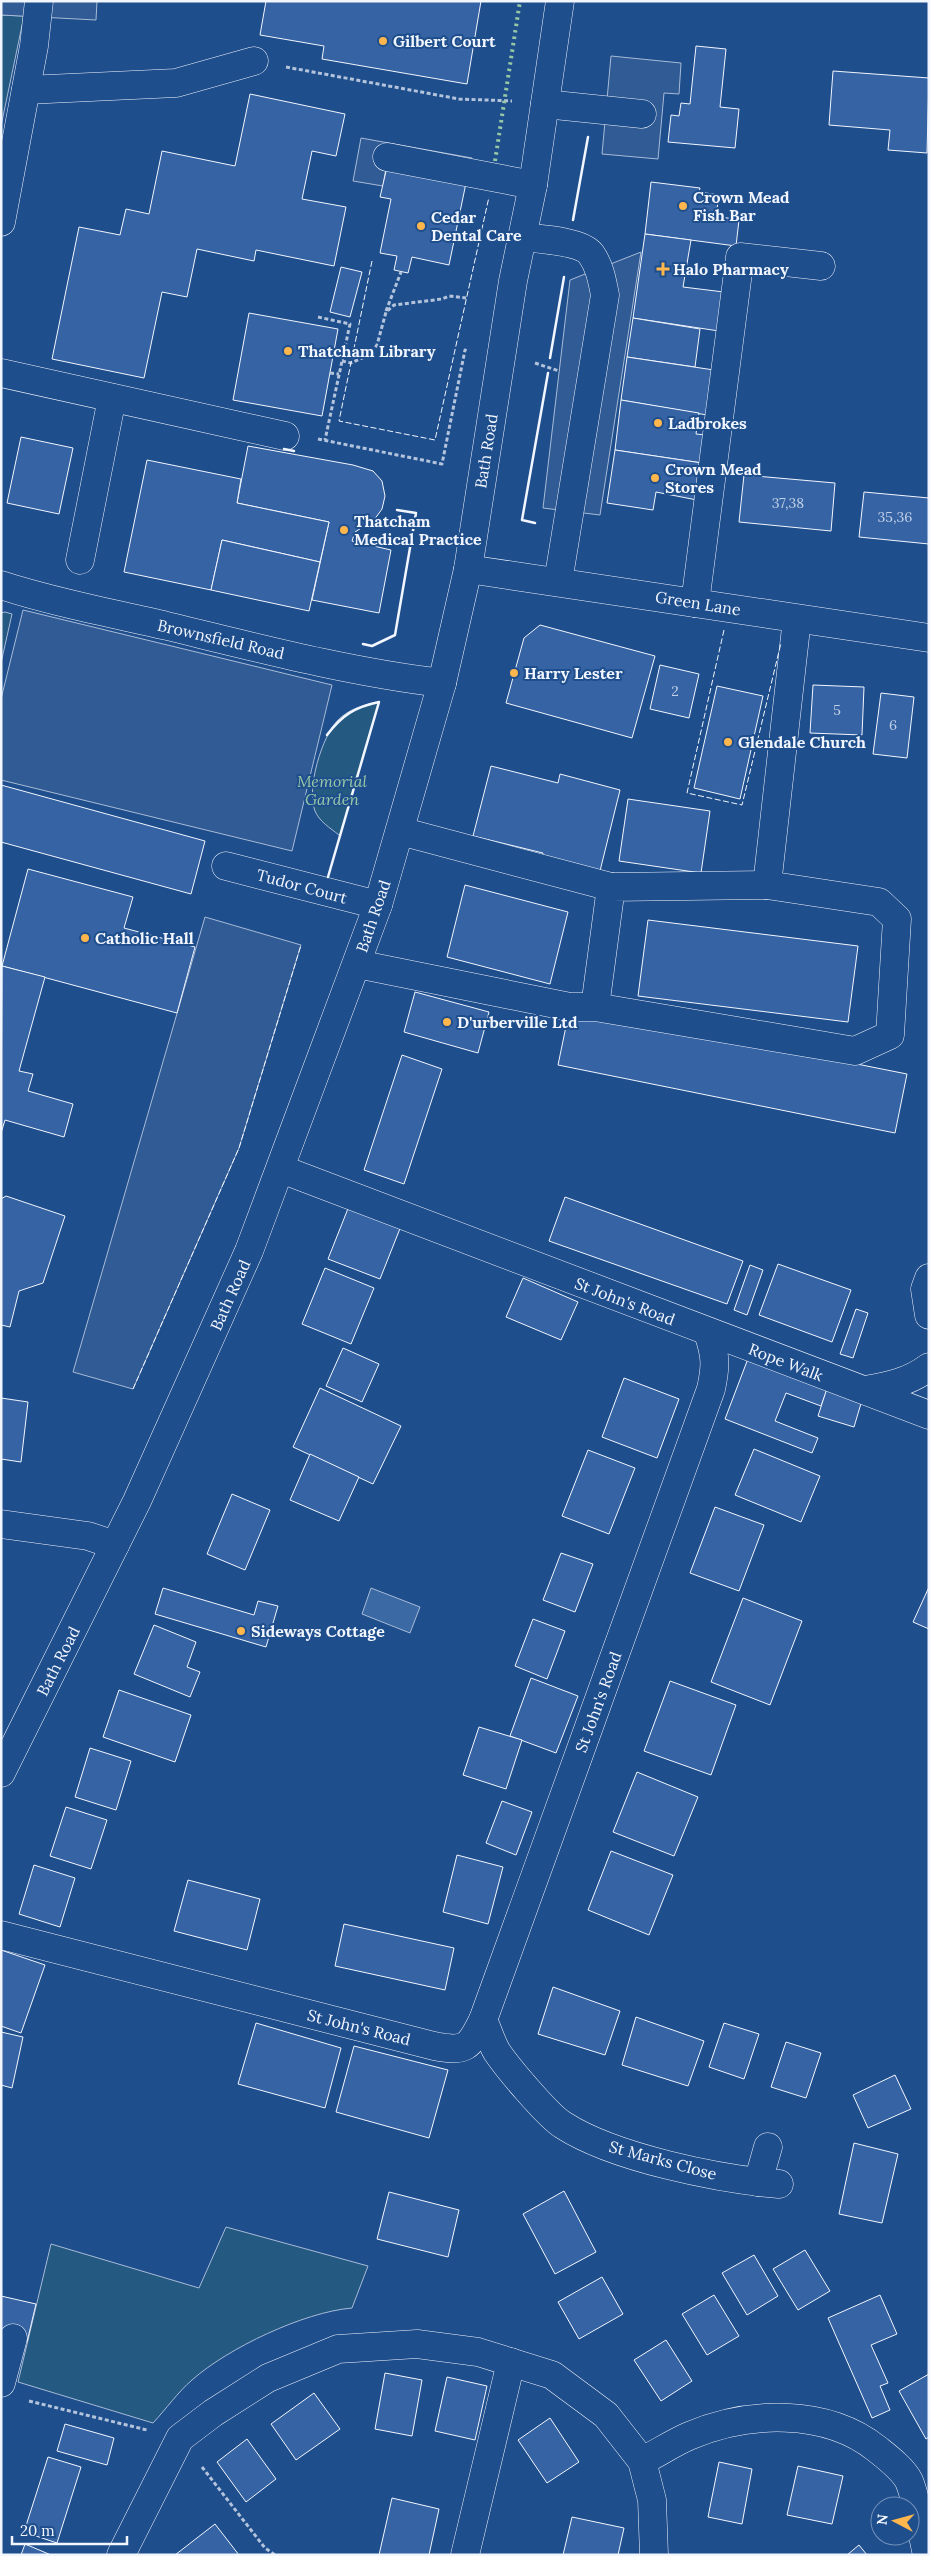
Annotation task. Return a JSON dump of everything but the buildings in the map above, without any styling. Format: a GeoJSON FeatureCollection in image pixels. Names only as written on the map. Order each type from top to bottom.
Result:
{"type":"FeatureCollection","features":[{"type":"Feature","properties":{"kind":"street"},"geometry":{"type":"LineString","coordinates":[[1,222],[4,192],[34,46],[39,1]]}},
{"type":"Feature","properties":{"kind":"street","name":"Bath Road"},"geometry":{"type":"LineString","coordinates":[[1,1774],[182,1406],[250,1251],[378,905],[442,683],[468,569],[513,282],[533,185],[560,1]]}},
{"type":"Feature","properties":{"kind":"street"},"geometry":{"type":"LineString","coordinates":[[26,90],[176,83],[254,61]]}},
{"type":"Feature","properties":{"kind":"street"},"geometry":{"type":"LineString","coordinates":[[545,104],[642,114]]}},
{"type":"Feature","properties":{"kind":"street"},"geometry":{"type":"LineString","coordinates":[[387,157],[533,185]]}},
{"type":"Feature","properties":{"kind":"street"},"geometry":{"type":"LineString","coordinates":[[523,237],[562,242],[589,252],[600,269],[606,295],[558,582]]}},
{"type":"Feature","properties":{"kind":"street"},"geometry":{"type":"LineString","coordinates":[[695,603],[740,257],[821,266]]}},
{"type":"Feature","properties":{"kind":"street"},"geometry":{"type":"LineString","coordinates":[[1,373],[285,436]]}},
{"type":"Feature","properties":{"kind":"street"},"geometry":{"type":"LineString","coordinates":[[80,560],[112,398]]}},
{"type":"Feature","properties":{"kind":"street","name":"Green Lane"},"geometry":{"type":"LineString","coordinates":[[468,569],[929,638]]}},
{"type":"Feature","properties":{"kind":"street","name":"Brownsfield Road"},"geometry":{"type":"LineString","coordinates":[[1,585],[54,601],[271,652],[400,678],[442,683]]}},
{"type":"Feature","properties":{"kind":"street"},"geometry":{"type":"LineString","coordinates":[[767,885],[797,619]]}},
{"type":"Feature","properties":{"kind":"street"},"geometry":{"type":"LineString","coordinates":[[357,964],[570,1007],[595,1007],[855,1051],[890,1035],[897,919],[879,902],[767,885],[611,887],[400,831]]}},
{"type":"Feature","properties":{"kind":"street","name":"Tudor Court"},"geometry":{"type":"LineString","coordinates":[[226,866],[378,905]]}},
{"type":"Feature","properties":{"kind":"street"},"geometry":{"type":"LineString","coordinates":[[595,1007],[611,887]]}},
{"type":"Feature","properties":{"kind":"street","name":"St John's Road"},"geometry":{"type":"LineString","coordinates":[[1,1935],[434,2046],[456,2050],[472,2042],[483,2020],[711,1389],[716,1367],[715,1353],[708,1332],[281,1169]]}},
{"type":"Feature","properties":{"kind":"street"},"geometry":{"type":"LineString","coordinates":[[929,1278],[925,1289],[929,1315]]}},
{"type":"Feature","properties":{"kind":"street","name":"Rope Walk"},"geometry":{"type":"LineString","coordinates":[[708,1332],[929,1415]]}},
{"type":"Feature","properties":{"kind":"street","name":"Rope Walk"},"geometry":{"type":"LineString","coordinates":[[865,1390],[896,1385],[918,1375],[929,1367]]}},
{"type":"Feature","properties":{"kind":"street"},"geometry":{"type":"LineString","coordinates":[[1,1524],[88,1536],[115,1545]]}},
{"type":"Feature","properties":{"kind":"street","name":"St Marks Close"},"geometry":{"type":"LineString","coordinates":[[483,2020],[497,2052],[542,2106],[562,2125],[596,2142],[638,2157],[769,2183],[768,2146]]}},
{"type":"Feature","properties":{"kind":"street"},"geometry":{"type":"LineString","coordinates":[[10,2391],[13,2338]]}},
{"type":"Feature","properties":{"kind":"street"},"geometry":{"type":"LineString","coordinates":[[121,2555],[180,2438],[213,2413],[268,2378],[338,2350],[417,2344],[478,2352],[552,2375],[606,2415],[642,2461],[652,2500],[654,2555]]}},
{"type":"Feature","properties":{"kind":"street"},"geometry":{"type":"LineString","coordinates":[[465,2555],[511,2362]]}},
{"type":"Feature","properties":{"kind":"street"},"geometry":{"type":"LineString","coordinates":[[642,2461],[689,2436],[736,2422],[796,2418],[822,2421],[870,2444],[891,2460],[919,2476],[927,2555]]}},
{"type":"Feature","properties":{"kind":"path"},"geometry":{"type":"LineString","coordinates":[[254,61],[458,99],[545,104]]}},
{"type":"Feature","properties":{"kind":"path"},"geometry":{"type":"LineString","coordinates":[[342,361],[351,363],[369,355],[377,345],[386,312],[401,272]]}},
{"type":"Feature","properties":{"kind":"path"},"geometry":{"type":"LineString","coordinates":[[386,312],[394,305],[442,299],[449,296],[466,298]]}},
{"type":"Feature","properties":{"kind":"path"},"geometry":{"type":"LineString","coordinates":[[318,317],[350,324],[325,440]]}},
{"type":"Feature","properties":{"kind":"path"},"geometry":{"type":"LineString","coordinates":[[285,436],[287,424],[298,426],[296,434],[442,464],[465,350],[544,365],[559,371]]}},
{"type":"Feature","properties":{"kind":"path"},"geometry":{"type":"LineString","coordinates":[[330,373],[339,374]]}},
{"type":"Feature","properties":{"kind":"path"},"geometry":{"type":"LineString","coordinates":[[10,2391],[180,2438],[265,2548],[275,2555]]}},
{"type":"Feature","properties":{"kind":"green space"},"geometry":{"type":"Polygon","coordinates":[[[1,15],[24,16],[1,126],[1,15]]]}},
{"type":"Feature","properties":{"kind":"green space"},"geometry":{"type":"Polygon","coordinates":[[[1,613],[12,614],[1,663],[1,613]]]}},
{"type":"Feature","properties":{"kind":"green space","name":"Memorial Garden"},"geometry":{"type":"Polygon","coordinates":[[[379,702],[339,835],[322,821],[315,811],[313,790],[317,763],[326,738],[338,720],[357,708],[379,702]]]}},
{"type":"Feature","properties":{"kind":"green space"},"geometry":{"type":"Polygon","coordinates":[[[226,2227],[368,2266],[352,2308],[312,2316],[290,2324],[225,2356],[187,2385],[153,2423],[18,2382],[51,2244],[199,2288],[226,2227]]]}},
{"type":"Feature","properties":{"kind":"shaded area"},"geometry":{"type":"Polygon","coordinates":[[[1,1],[97,1],[96,20],[1,15],[1,1]]]}},
{"type":"Feature","properties":{"kind":"shaded area"},"geometry":{"type":"Polygon","coordinates":[[[611,56],[681,63],[679,94],[664,93],[658,159],[602,154],[611,56]]]}},
{"type":"Feature","properties":{"kind":"shaded area"},"geometry":{"type":"Polygon","coordinates":[[[361,138],[472,158],[466,183],[386,167],[383,186],[353,181],[361,138]]]}},
{"type":"Feature","properties":{"kind":"shaded area"},"geometry":{"type":"Polygon","coordinates":[[[641,252],[600,515],[543,508],[570,280],[641,252]]]}},
{"type":"Feature","properties":{"kind":"shaded area"},"geometry":{"type":"Polygon","coordinates":[[[23,610],[332,685],[292,851],[1,780],[1,699],[23,610]]]}},
{"type":"Feature","properties":{"kind":"shaded area"},"geometry":{"type":"Polygon","coordinates":[[[205,917],[301,945],[239,1148],[133,1389],[73,1372],[205,917]]]}},
{"type":"Feature","properties":{"kind":"shaded area"},"geometry":{"type":"Polygon","coordinates":[[[371,1588],[420,1607],[410,1633],[362,1614],[371,1588]]]}},
{"type":"Feature","properties":{"kind":"hedge"},"geometry":{"type":"LineString","coordinates":[[495,161],[520,1]]}},
{"type":"Feature","properties":{"kind":"fence"},"geometry":{"type":"LineString","coordinates":[[372,261],[339,421],[435,440],[489,197]]}},
{"type":"Feature","properties":{"kind":"fence"},"geometry":{"type":"LineString","coordinates":[[724,630],[687,793],[742,805],[781,643]]}},
{"type":"Feature","properties":{"kind":"fence"},"geometry":{"type":"LineString","coordinates":[[133,1389],[239,1148],[301,945]]}},
{"type":"Feature","properties":{"kind":"wall"},"geometry":{"type":"LineString","coordinates":[[573,220],[588,137]]}},
{"type":"Feature","properties":{"kind":"wall"},"geometry":{"type":"LineString","coordinates":[[550,358],[564,277]]}},
{"type":"Feature","properties":{"kind":"wall"},"geometry":{"type":"LineString","coordinates":[[535,523],[522,520],[548,373]]}},
{"type":"Feature","properties":{"kind":"wall"},"geometry":{"type":"LineString","coordinates":[[284,449],[294,451]]}},
{"type":"Feature","properties":{"kind":"wall"},"geometry":{"type":"LineString","coordinates":[[363,644],[372,646],[395,635],[416,513],[397,510]]}},
{"type":"Feature","properties":{"kind":"wall"},"geometry":{"type":"LineString","coordinates":[[327,735],[338,722],[356,709],[379,702],[328,877]]}},
{"type":"Feature","properties":{"kind":"place","name":"Gilbert Court"},"geometry":{"type":"Point","coordinates":[383,41]}},
{"type":"Feature","properties":{"kind":"place","name":"Crown Mead Fish Bar"},"geometry":{"type":"Point","coordinates":[683,206]}},
{"type":"Feature","properties":{"kind":"place","name":"Cedar Dental Care"},"geometry":{"type":"Point","coordinates":[421,226]}},
{"type":"Feature","properties":{"kind":"place","name":"Halo Pharmacy"},"geometry":{"type":"Point","coordinates":[663,269]}},
{"type":"Feature","properties":{"kind":"place","name":"Thatcham Library"},"geometry":{"type":"Point","coordinates":[288,351]}},
{"type":"Feature","properties":{"kind":"place","name":"Ladbrokes"},"geometry":{"type":"Point","coordinates":[658,423]}},
{"type":"Feature","properties":{"kind":"place","name":"Crown Mead Stores"},"geometry":{"type":"Point","coordinates":[655,478]}},
{"type":"Feature","properties":{"kind":"place","name":"Thatcham Medical Practice"},"geometry":{"type":"Point","coordinates":[344,530]}},
{"type":"Feature","properties":{"kind":"place","name":"Harry Lester"},"geometry":{"type":"Point","coordinates":[514,673]}},
{"type":"Feature","properties":{"kind":"place","name":"Glendale Church"},"geometry":{"type":"Point","coordinates":[728,742]}},
{"type":"Feature","properties":{"kind":"place","name":"Catholic Hall"},"geometry":{"type":"Point","coordinates":[85,938]}},
{"type":"Feature","properties":{"kind":"place","name":"D'urberville Ltd"},"geometry":{"type":"Point","coordinates":[447,1022]}},
{"type":"Feature","properties":{"kind":"place","name":"Sideways Cottage"},"geometry":{"type":"Point","coordinates":[241,1631]}}]}
